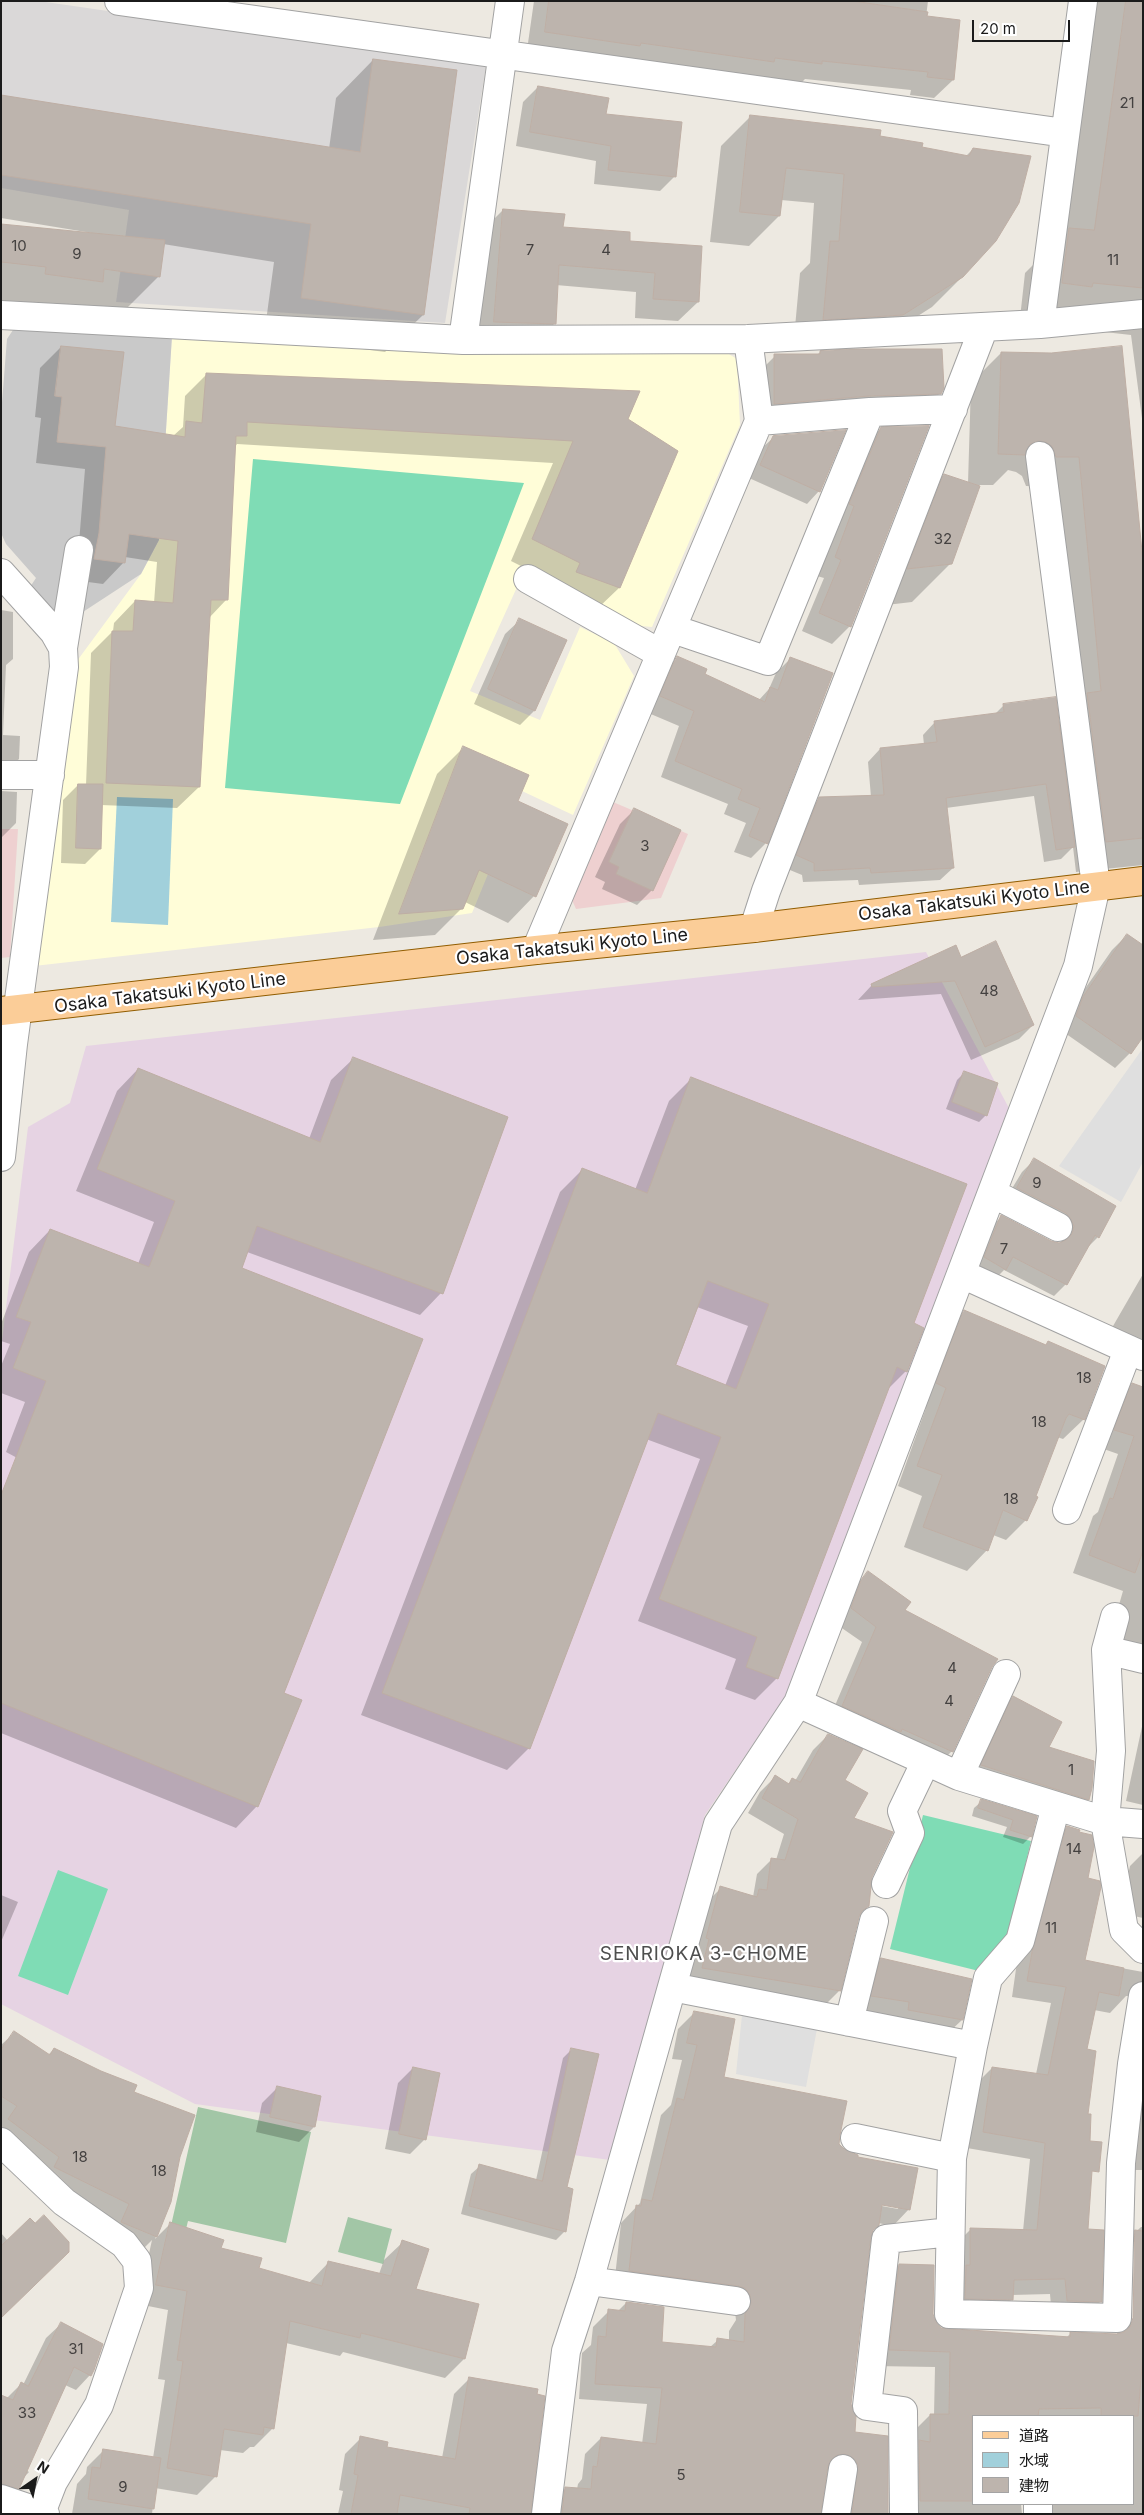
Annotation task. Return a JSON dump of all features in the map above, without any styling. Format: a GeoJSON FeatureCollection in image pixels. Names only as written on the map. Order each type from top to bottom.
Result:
{"type":"FeatureCollection","features":[{"type":"Feature","properties":{"kind":"main road","name":"Osaka Takatsuki Kyoto Line"},"geometry":{"type":"LineString","coordinates":[[10,1010],[536,950],[754,928],[1143,881]]}},
{"type":"Feature","properties":{"kind":"street"},"geometry":{"type":"LineString","coordinates":[[119,1],[1065,133]]}},
{"type":"Feature","properties":{"kind":"street"},"geometry":{"type":"LineString","coordinates":[[463,340],[510,1]]}},
{"type":"Feature","properties":{"kind":"street"},"geometry":{"type":"LineString","coordinates":[[1040,324],[1083,1]]}},
{"type":"Feature","properties":{"kind":"street"},"geometry":{"type":"LineString","coordinates":[[1,315],[463,340],[748,339],[1040,324],[1143,314]]}},
{"type":"Feature","properties":{"kind":"street"},"geometry":{"type":"LineString","coordinates":[[754,928],[766,892],[984,327]]}},
{"type":"Feature","properties":{"kind":"street"},"geometry":{"type":"LineString","coordinates":[[536,950],[673,629],[759,421],[748,339]]}},
{"type":"Feature","properties":{"kind":"street"},"geometry":{"type":"LineString","coordinates":[[759,421],[870,412],[953,408]]}},
{"type":"Feature","properties":{"kind":"street"},"geometry":{"type":"LineString","coordinates":[[673,629],[768,661],[870,412]]}},
{"type":"Feature","properties":{"kind":"street"},"geometry":{"type":"LineString","coordinates":[[546,2514],[566,2351],[589,2281],[718,1824],[798,1703],[1078,966],[1096,886],[1040,456]]}},
{"type":"Feature","properties":{"kind":"street"},"geometry":{"type":"LineString","coordinates":[[1,1157],[10,1010],[50,775],[64,667],[63,648],[79,550]]}},
{"type":"Feature","properties":{"kind":"street"},"geometry":{"type":"LineString","coordinates":[[528,579],[661,654]]}},
{"type":"Feature","properties":{"kind":"street"},"geometry":{"type":"LineString","coordinates":[[6,583],[54,632],[63,648]]}},
{"type":"Feature","properties":{"kind":"street"},"geometry":{"type":"LineString","coordinates":[[1,775],[50,775]]}},
{"type":"Feature","properties":{"kind":"street"},"geometry":{"type":"LineString","coordinates":[[992,1193],[1058,1227]]}},
{"type":"Feature","properties":{"kind":"street"},"geometry":{"type":"LineString","coordinates":[[962,1274],[1135,1353],[1067,1510]]}},
{"type":"Feature","properties":{"kind":"street"},"geometry":{"type":"LineString","coordinates":[[1115,1617],[1106,1650],[1111,1751],[1104,1821],[1124,1930],[1143,1949]]}},
{"type":"Feature","properties":{"kind":"street"},"geometry":{"type":"LineString","coordinates":[[1106,1650],[1143,1659]]}},
{"type":"Feature","properties":{"kind":"street"},"geometry":{"type":"LineString","coordinates":[[959,1776],[1006,1674]]}},
{"type":"Feature","properties":{"kind":"street"},"geometry":{"type":"LineString","coordinates":[[798,1703],[959,1776],[1104,1821],[1143,1824]]}},
{"type":"Feature","properties":{"kind":"street"},"geometry":{"type":"LineString","coordinates":[[886,1884],[910,1833],[902,1811],[926,1761]]}},
{"type":"Feature","properties":{"kind":"street"},"geometry":{"type":"LineString","coordinates":[[1056,1806],[1020,1941],[988,1978],[972,2046],[952,2158],[949,2314],[1117,2318],[1121,2163],[1132,2064],[1143,1996]]}},
{"type":"Feature","properties":{"kind":"street"},"geometry":{"type":"LineString","coordinates":[[849,2022],[874,1921]]}},
{"type":"Feature","properties":{"kind":"street"},"geometry":{"type":"LineString","coordinates":[[672,1987],[972,2046]]}},
{"type":"Feature","properties":{"kind":"street"},"geometry":{"type":"LineString","coordinates":[[855,2138],[952,2158]]}},
{"type":"Feature","properties":{"kind":"street"},"geometry":{"type":"LineString","coordinates":[[1,2142],[64,2202],[124,2244],[137,2261],[139,2288],[99,2405],[53,2482],[43,2513],[1,2499]]}},
{"type":"Feature","properties":{"kind":"street"},"geometry":{"type":"LineString","coordinates":[[904,2514],[903,2410],[867,2406],[886,2239],[950,2232]]}},
{"type":"Feature","properties":{"kind":"street"},"geometry":{"type":"LineString","coordinates":[[589,2281],[736,2301]]}},
{"type":"Feature","properties":{"kind":"street"},"geometry":{"type":"LineString","coordinates":[[836,2514],[843,2469]]}},
{"type":"Feature","properties":{"kind":"shaded area"},"geometry":{"type":"Polygon","coordinates":[[[1,1],[39,1],[486,66],[445,323],[116,302],[129,210],[1,188],[1,1]]]}},
{"type":"Feature","properties":{"kind":"shaded area"},"geometry":{"type":"Polygon","coordinates":[[[17,324],[172,336],[159,540],[141,574],[63,625],[30,587],[36,578],[6,544],[1,533],[1,415],[7,339],[17,324]]]}},
{"type":"Feature","properties":{"kind":"shaded area"},"geometry":{"type":"Polygon","coordinates":[[[172,336],[462,354],[719,348],[737,359],[740,425],[652,627],[622,624],[527,565],[470,691],[540,720],[580,627],[614,643],[634,676],[573,815],[522,791],[472,913],[379,927],[34,966],[74,665],[141,574],[159,540],[172,336]]]}},
{"type":"Feature","properties":{"kind":"shaded area"},"geometry":{"type":"Polygon","coordinates":[[[613,802],[688,834],[661,898],[576,909],[572,900],[613,802]]]}},
{"type":"Feature","properties":{"kind":"shaded area"},"geometry":{"type":"Polygon","coordinates":[[[1,829],[18,829],[10,957],[1,958],[1,829]]]}},
{"type":"Feature","properties":{"kind":"shaded area"},"geometry":{"type":"Polygon","coordinates":[[[926,952],[1011,1112],[785,1697],[705,1815],[610,2160],[195,2104],[1,2004],[1,1349],[28,1127],[70,1103],[86,1046],[926,952]]]}},
{"type":"Feature","properties":{"kind":"shaded area"},"geometry":{"type":"Polygon","coordinates":[[[1143,1048],[1143,1162],[1121,1202],[1059,1166],[1143,1048]]]}},
{"type":"Feature","properties":{"kind":"shaded area"},"geometry":{"type":"Polygon","coordinates":[[[742,2015],[817,2029],[806,2087],[736,2074],[742,2015]]]}},
{"type":"Feature","properties":{"kind":"green space"},"geometry":{"type":"Polygon","coordinates":[[[253,459],[524,483],[400,804],[225,788],[253,459]]]}},
{"type":"Feature","properties":{"kind":"green space"},"geometry":{"type":"Polygon","coordinates":[[[923,1815],[1031,1841],[1006,1945],[979,1971],[890,1949],[923,1815]]]}},
{"type":"Feature","properties":{"kind":"green space"},"geometry":{"type":"Polygon","coordinates":[[[58,1870],[108,1889],[68,1995],[18,1976],[58,1870]]]}},
{"type":"Feature","properties":{"kind":"green space"},"geometry":{"type":"Polygon","coordinates":[[[198,2107],[311,2132],[286,2243],[188,2221],[185,2233],[170,2230],[198,2107]]]}},
{"type":"Feature","properties":{"kind":"green space"},"geometry":{"type":"Polygon","coordinates":[[[348,2217],[392,2229],[383,2264],[338,2252],[348,2217]]]}},
{"type":"Feature","properties":{"kind":"water"},"geometry":{"type":"Polygon","coordinates":[[[117,797],[173,799],[168,925],[111,922],[117,797]]]}},
{"type":"Feature","properties":{"kind":"building"},"geometry":{"type":"Polygon","coordinates":[[[549,1],[853,1],[928,12],[927,16],[960,20],[954,80],[927,77],[928,72],[822,61],[822,64],[775,58],[774,62],[641,43],[640,46],[545,32],[549,1]]]}},
{"type":"Feature","properties":{"kind":"building"},"geometry":{"type":"Polygon","coordinates":[[[1126,1],[1143,1],[1143,288],[1093,283],[1092,287],[1062,283],[1069,228],[1094,230],[1126,1]]]}},
{"type":"Feature","properties":{"kind":"building"},"geometry":{"type":"Polygon","coordinates":[[[373,59],[457,70],[424,315],[301,298],[311,224],[1,175],[1,95],[360,152],[373,59]]]}},
{"type":"Feature","properties":{"kind":"building"},"geometry":{"type":"Polygon","coordinates":[[[538,86],[609,98],[606,114],[682,122],[676,177],[608,170],[611,146],[530,132],[538,86]]]}},
{"type":"Feature","properties":{"kind":"building"},"geometry":{"type":"Polygon","coordinates":[[[750,115],[881,130],[880,136],[923,143],[922,147],[969,156],[973,148],[1031,156],[1019,203],[996,241],[963,277],[903,315],[823,320],[830,241],[839,241],[844,174],[786,168],[780,216],[740,212],[750,115]]]}},
{"type":"Feature","properties":{"kind":"building"},"geometry":{"type":"Polygon","coordinates":[[[503,209],[565,214],[563,227],[630,232],[630,241],[702,246],[699,302],[653,299],[655,273],[559,265],[556,324],[494,322],[503,209]]]}},
{"type":"Feature","properties":{"kind":"building"},"geometry":{"type":"Polygon","coordinates":[[[1,224],[165,240],[160,277],[104,269],[103,282],[45,274],[46,267],[1,262],[1,224]]]}},
{"type":"Feature","properties":{"kind":"building"},"geometry":{"type":"Polygon","coordinates":[[[61,346],[124,352],[115,426],[185,437],[186,421],[202,423],[206,373],[640,391],[628,419],[678,451],[620,588],[576,572],[580,563],[532,539],[573,441],[247,422],[247,436],[236,436],[228,600],[211,600],[200,787],[106,783],[112,631],[133,631],[135,600],[173,603],[178,541],[129,534],[125,563],[94,559],[99,533],[106,447],[57,442],[62,397],[55,396],[61,346]]]}},
{"type":"Feature","properties":{"kind":"building"},"geometry":{"type":"Polygon","coordinates":[[[1122,346],[1143,562],[1143,838],[1106,842],[1087,693],[1101,691],[1079,457],[1056,457],[1052,446],[1046,442],[1038,441],[1030,444],[1025,455],[998,454],[1001,352],[1051,353],[1122,346]]]}},
{"type":"Feature","properties":{"kind":"building"},"geometry":{"type":"Polygon","coordinates":[[[849,349],[942,349],[944,388],[941,394],[869,396],[774,404],[774,354],[820,354],[820,351],[849,349]]]}},
{"type":"Feature","properties":{"kind":"building"},"geometry":{"type":"Polygon","coordinates":[[[929,426],[851,627],[819,613],[841,560],[835,557],[854,506],[849,504],[881,427],[929,426]]]}},
{"type":"Feature","properties":{"kind":"building"},"geometry":{"type":"Polygon","coordinates":[[[846,430],[820,492],[760,465],[773,436],[846,430]]]}},
{"type":"Feature","properties":{"kind":"building"},"geometry":{"type":"Polygon","coordinates":[[[944,474],[980,486],[952,564],[907,569],[944,474]]]}},
{"type":"Feature","properties":{"kind":"building"},"geometry":{"type":"Polygon","coordinates":[[[519,618],[567,640],[535,711],[488,689],[519,618]]]}},
{"type":"Feature","properties":{"kind":"building"},"geometry":{"type":"Polygon","coordinates":[[[677,656],[707,669],[705,674],[765,702],[770,687],[778,690],[790,657],[833,673],[768,844],[749,836],[760,808],[738,799],[742,789],[675,761],[694,711],[660,696],[677,656]]]}},
{"type":"Feature","properties":{"kind":"building"},"geometry":{"type":"Polygon","coordinates":[[[1056,697],[1075,847],[1056,850],[1046,784],[946,798],[954,868],[871,873],[870,868],[814,871],[814,863],[796,855],[819,797],[884,795],[880,748],[937,742],[934,721],[1004,712],[1003,704],[1056,697]]]}},
{"type":"Feature","properties":{"kind":"building"},"geometry":{"type":"Polygon","coordinates":[[[463,746],[529,775],[518,801],[568,824],[536,897],[479,870],[463,909],[399,914],[463,746]]]}},
{"type":"Feature","properties":{"kind":"building"},"geometry":{"type":"Polygon","coordinates":[[[78,784],[103,784],[101,849],[76,848],[78,784]]]}},
{"type":"Feature","properties":{"kind":"building"},"geometry":{"type":"Polygon","coordinates":[[[634,808],[681,830],[653,891],[616,874],[619,867],[609,862],[634,808]]]}},
{"type":"Feature","properties":{"kind":"building"},"geometry":{"type":"Polygon","coordinates":[[[1127,934],[1143,945],[1143,1037],[1131,1054],[1076,1016],[1083,997],[1127,934]]]}},
{"type":"Feature","properties":{"kind":"building"},"geometry":{"type":"Polygon","coordinates":[[[996,941],[1034,1025],[985,1047],[955,981],[872,987],[871,984],[956,945],[961,957],[996,941]]]}},
{"type":"Feature","properties":{"kind":"building"},"geometry":{"type":"Polygon","coordinates":[[[353,1057],[508,1117],[443,1294],[257,1226],[242,1268],[423,1339],[284,1693],[302,1700],[258,1807],[1,1703],[1,1495],[46,1381],[13,1368],[31,1322],[16,1317],[50,1229],[149,1267],[175,1201],[97,1169],[138,1068],[320,1142],[353,1057]]]}},
{"type":"Feature","properties":{"kind":"building"},"geometry":{"type":"Polygon","coordinates":[[[964,1071],[998,1083],[987,1116],[952,1102],[964,1071]]]}},
{"type":"Feature","properties":{"kind":"building"},"geometry":{"type":"Polygon","coordinates":[[[691,1077],[967,1184],[914,1323],[924,1328],[907,1372],[897,1367],[778,1679],[746,1667],[757,1637],[659,1599],[721,1437],[658,1413],[530,1749],[382,1693],[582,1168],[647,1193],[691,1077]],[[708,1281],[676,1365],[736,1389],[769,1304],[708,1281]]]}},
{"type":"Feature","properties":{"kind":"building"},"geometry":{"type":"Polygon","coordinates":[[[1034,1158],[1116,1206],[1099,1238],[1095,1235],[1067,1285],[1013,1257],[1006,1270],[984,1257],[1001,1215],[1051,1241],[1059,1243],[1066,1240],[1072,1234],[1074,1226],[1066,1213],[1017,1188],[1034,1158]]]}},
{"type":"Feature","properties":{"kind":"building"},"geometry":{"type":"Polygon","coordinates":[[[964,1310],[1046,1345],[1048,1341],[1105,1366],[1085,1420],[1069,1414],[1066,1418],[1036,1496],[1038,1497],[1027,1521],[1003,1510],[988,1551],[923,1527],[942,1475],[917,1466],[946,1388],[936,1383],[964,1310]]]}},
{"type":"Feature","properties":{"kind":"building"},"geometry":{"type":"Polygon","coordinates":[[[1132,1383],[1143,1387],[1143,1551],[1135,1573],[1089,1555],[1110,1498],[1113,1499],[1134,1436],[1114,1430],[1132,1383]]]}},
{"type":"Feature","properties":{"kind":"building"},"geometry":{"type":"Polygon","coordinates":[[[868,1571],[911,1602],[905,1610],[998,1659],[992,1667],[953,1752],[902,1729],[901,1732],[842,1706],[876,1627],[851,1608],[861,1580],[868,1571]]]}},
{"type":"Feature","properties":{"kind":"building"},"geometry":{"type":"Polygon","coordinates":[[[1013,1696],[1062,1722],[1049,1747],[1094,1761],[1089,1800],[981,1765],[1013,1696]]]}},
{"type":"Feature","properties":{"kind":"building"},"geometry":{"type":"Polygon","coordinates":[[[828,1734],[863,1749],[845,1780],[868,1793],[854,1818],[893,1832],[872,1877],[869,1906],[862,1911],[859,1917],[841,1991],[702,1968],[709,1939],[706,1938],[720,1886],[757,1897],[759,1889],[767,1890],[771,1858],[785,1860],[798,1819],[762,1798],[775,1775],[789,1784],[792,1778],[800,1782],[828,1734]]]}},
{"type":"Feature","properties":{"kind":"building"},"geometry":{"type":"Polygon","coordinates":[[[981,1799],[1037,1816],[1032,1837],[1010,1830],[1013,1820],[978,1808],[981,1799]]]}},
{"type":"Feature","properties":{"kind":"building"},"geometry":{"type":"Polygon","coordinates":[[[1067,1826],[1080,1830],[1079,1832],[1092,1835],[1094,1847],[1088,1878],[1100,1881],[1101,1887],[1085,1960],[1124,1968],[1119,1996],[1099,1992],[1087,2049],[1096,2051],[1088,2114],[1091,2114],[1090,2141],[1102,2142],[1099,2172],[1092,2171],[1088,2229],[1104,2230],[1102,2302],[1067,2301],[1065,2279],[1014,2280],[1013,2300],[965,2299],[966,2265],[970,2265],[970,2228],[1037,2230],[1045,2143],[983,2132],[992,2067],[1048,2075],[1066,1987],[1027,1981],[1032,1952],[1067,1826]]]}},
{"type":"Feature","properties":{"kind":"building"},"geometry":{"type":"Polygon","coordinates":[[[881,1958],[972,1979],[963,2020],[908,2010],[909,2002],[871,1996],[881,1958]]]}},
{"type":"Feature","properties":{"kind":"building"},"geometry":{"type":"Polygon","coordinates":[[[694,2011],[735,2019],[724,2077],[847,2101],[839,2144],[844,2149],[858,2155],[858,2157],[918,2168],[910,2210],[882,2205],[879,2225],[873,2230],[871,2237],[851,2404],[856,2416],[855,2432],[888,2436],[888,2514],[852,2514],[858,2464],[852,2457],[845,2454],[837,2455],[828,2466],[821,2514],[562,2514],[565,2487],[591,2489],[593,2466],[597,2467],[601,2437],[656,2444],[662,2388],[595,2384],[598,2336],[606,2337],[608,2309],[625,2311],[626,2302],[664,2307],[662,2342],[716,2347],[717,2338],[744,2342],[745,2314],[751,2303],[750,2295],[745,2288],[629,2271],[636,2205],[641,2206],[642,2199],[652,2201],[677,2098],[684,2100],[697,2045],[687,2043],[694,2011]]]}},
{"type":"Feature","properties":{"kind":"building"},"geometry":{"type":"Polygon","coordinates":[[[14,2031],[50,2055],[54,2048],[101,2071],[137,2085],[134,2092],[195,2115],[180,2157],[171,2202],[157,2237],[121,2222],[129,2204],[54,2167],[59,2157],[8,2119],[17,2106],[1,2096],[1,2050],[14,2031]]]}},
{"type":"Feature","properties":{"kind":"building"},"geometry":{"type":"Polygon","coordinates":[[[571,2048],[599,2054],[567,2187],[573,2189],[566,2232],[469,2206],[479,2164],[542,2181],[571,2048]]]}},
{"type":"Feature","properties":{"kind":"building"},"geometry":{"type":"Polygon","coordinates":[[[413,2067],[440,2073],[426,2140],[399,2134],[413,2067]]]}},
{"type":"Feature","properties":{"kind":"building"},"geometry":{"type":"Polygon","coordinates":[[[277,2086],[321,2096],[315,2127],[270,2117],[277,2086]]]}},
{"type":"Feature","properties":{"kind":"building"},"geometry":{"type":"Polygon","coordinates":[[[44,2215],[69,2242],[69,2252],[1,2318],[1,2246],[30,2218],[35,2223],[44,2215]]]}},
{"type":"Feature","properties":{"kind":"building"},"geometry":{"type":"Polygon","coordinates":[[[170,2222],[224,2240],[221,2248],[262,2258],[259,2268],[322,2286],[328,2261],[391,2276],[402,2240],[429,2249],[416,2289],[479,2304],[465,2359],[361,2333],[360,2338],[290,2321],[274,2429],[264,2427],[263,2435],[224,2429],[217,2477],[167,2468],[183,2361],[177,2360],[187,2291],[156,2285],[170,2222]]]}},
{"type":"Feature","properties":{"kind":"building"},"geometry":{"type":"Polygon","coordinates":[[[1135,2230],[1143,2231],[1143,2354],[1138,2416],[1101,2415],[1101,2408],[1039,2409],[1038,2415],[972,2415],[972,2501],[920,2501],[919,2440],[930,2442],[930,2414],[949,2414],[950,2352],[889,2350],[899,2264],[934,2265],[933,2314],[941,2328],[1070,2337],[1070,2332],[1117,2334],[1124,2332],[1130,2327],[1133,2318],[1135,2230]]]}},
{"type":"Feature","properties":{"kind":"building"},"geometry":{"type":"Polygon","coordinates":[[[61,2322],[103,2344],[94,2370],[91,2376],[74,2367],[19,2489],[1,2484],[1,2395],[13,2400],[21,2382],[28,2386],[61,2322]]]}},
{"type":"Feature","properties":{"kind":"building"},"geometry":{"type":"Polygon","coordinates":[[[469,2377],[538,2389],[537,2394],[545,2396],[531,2514],[469,2514],[470,2508],[400,2495],[397,2514],[351,2514],[358,2475],[354,2474],[360,2436],[388,2442],[387,2447],[455,2459],[469,2377]]]}},
{"type":"Feature","properties":{"kind":"building"},"geometry":{"type":"Polygon","coordinates":[[[103,2449],[161,2458],[154,2509],[88,2499],[92,2467],[100,2468],[103,2449]]]}},
{"type":"Feature","properties":{"kind":"district","name":"SENRIOKA 3-CHOME"},"geometry":{"type":"Point","coordinates":[704,1954]}}]}
